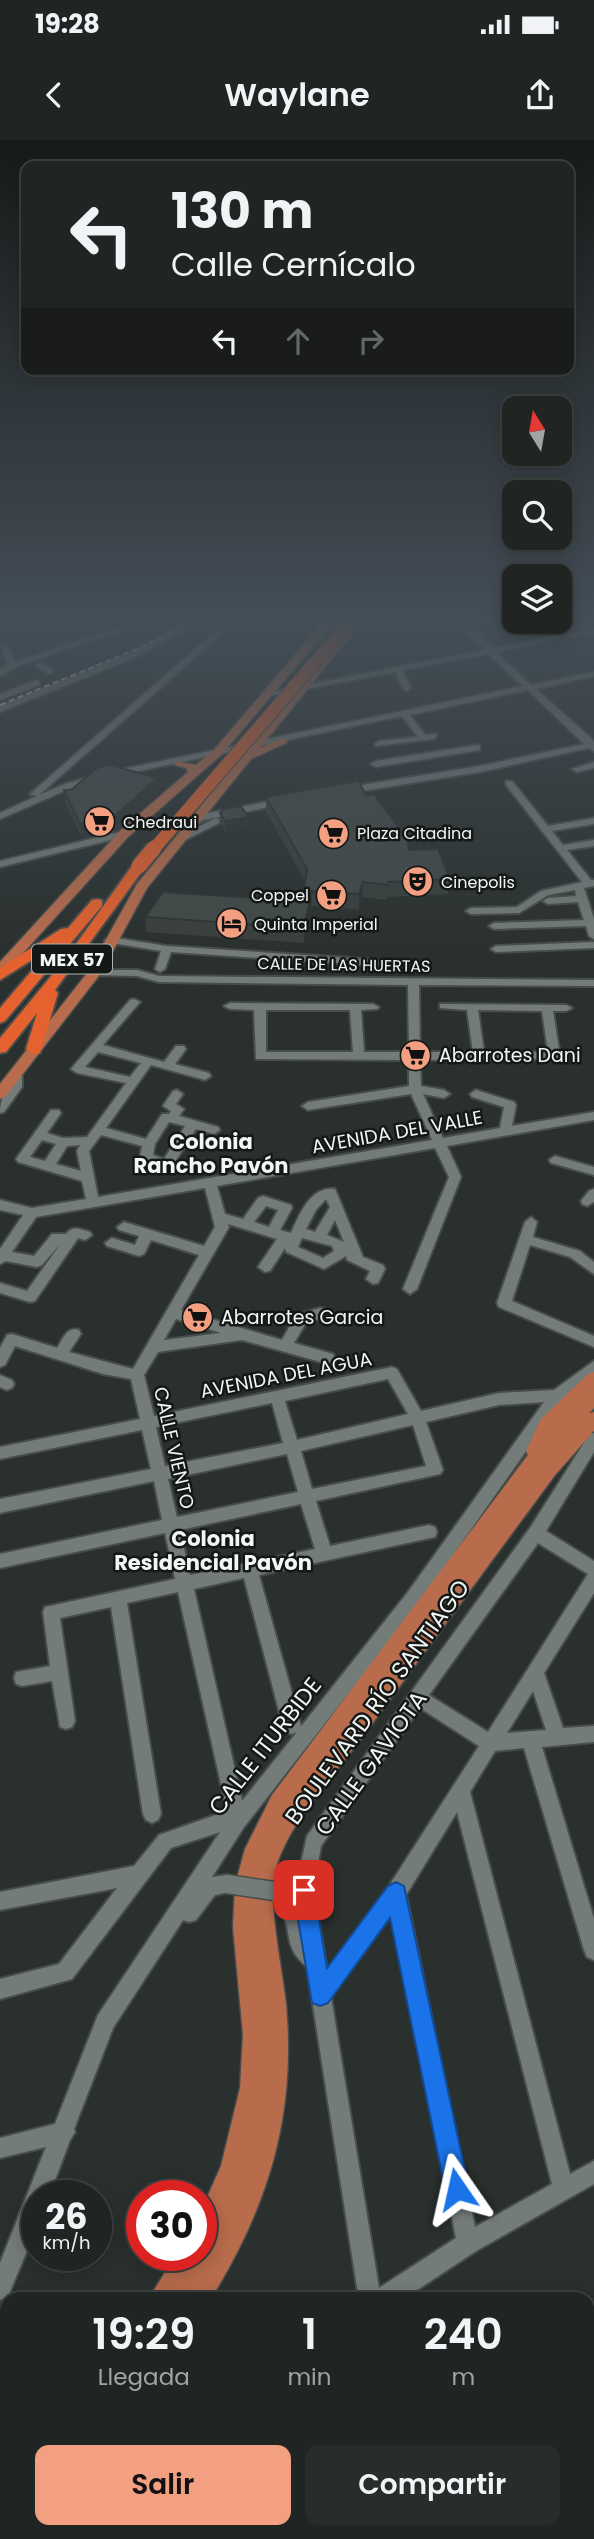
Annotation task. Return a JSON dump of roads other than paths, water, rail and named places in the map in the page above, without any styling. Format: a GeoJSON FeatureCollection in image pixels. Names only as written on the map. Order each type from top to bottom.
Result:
{"type":"FeatureCollection","features":[{"type":"Feature","properties":{"kind":"highway","name":"MEX 57"},"geometry":{"type":"LineString","coordinates":[[0,1048],[71,961],[133,865],[243,729]]}},
{"type":"Feature","properties":{"kind":"highway","name":"MEX 57"},"geometry":{"type":"LineString","coordinates":[[0,1018],[254,729]]}},
{"type":"Feature","properties":{"kind":"highway"},"geometry":{"type":"LineString","coordinates":[[71,961],[141,887]]}},
{"type":"Feature","properties":{"kind":"highway"},"geometry":{"type":"LineString","coordinates":[[0,972],[84,920]]}},
{"type":"Feature","properties":{"kind":"highway"},"geometry":{"type":"LineString","coordinates":[[34,1049],[53,984]]}},
{"type":"Feature","properties":{"kind":"main road"},"geometry":{"type":"LineString","coordinates":[[0,972],[115,839],[224,749],[237,729]]}},
{"type":"Feature","properties":{"kind":"main road"},"geometry":{"type":"LineString","coordinates":[[225,813],[215,809],[213,796],[270,729]]}},
{"type":"Feature","properties":{"kind":"main road"},"geometry":{"type":"LineString","coordinates":[[233,734],[244,739],[264,736]]}},
{"type":"Feature","properties":{"kind":"main road"},"geometry":{"type":"LineString","coordinates":[[241,764],[282,741]]}},
{"type":"Feature","properties":{"kind":"main road"},"geometry":{"type":"LineString","coordinates":[[224,749],[233,754],[241,764]]}},
{"type":"Feature","properties":{"kind":"main road"},"geometry":{"type":"LineString","coordinates":[[179,763],[199,771]]}},
{"type":"Feature","properties":{"kind":"main road"},"geometry":{"type":"LineString","coordinates":[[0,1094],[94,973],[141,887],[198,818],[232,768],[218,764],[199,771]]}},
{"type":"Feature","properties":{"kind":"main road"},"geometry":{"type":"LineString","coordinates":[[531,1464],[548,1424],[594,1379]]}},
{"type":"Feature","properties":{"kind":"main road","name":"BOULEVARD RÍO SANTIAGO"},"geometry":{"type":"LineString","coordinates":[[217,2205],[236,2164],[254,2085],[255,2036],[245,1901],[250,1866],[258,1845],[280,1803],[531,1464],[594,1396]]}},
{"type":"Feature","properties":{"kind":"main road","name":"BOULEVARD RÍO SANTIAGO"},"geometry":{"type":"LineString","coordinates":[[199,2292],[223,2256],[252,2193],[267,2147],[276,2068],[276,2025],[262,1895],[264,1872],[272,1853],[290,1816],[327,1766],[548,1469],[594,1419]]}},
{"type":"Feature","properties":{"kind":"main road"},"geometry":{"type":"LineString","coordinates":[[167,2292],[181,2271]]}},
{"type":"Feature","properties":{"kind":"street"},"geometry":{"type":"LineString","coordinates":[[2,817],[50,788],[115,729]]}},
{"type":"Feature","properties":{"kind":"street"},"geometry":{"type":"LineString","coordinates":[[50,788],[224,749],[256,746],[338,729]]}},
{"type":"Feature","properties":{"kind":"street"},"geometry":{"type":"LineString","coordinates":[[379,744],[410,740],[392,729]]}},
{"type":"Feature","properties":{"kind":"street"},"geometry":{"type":"LineString","coordinates":[[416,729],[423,738],[433,736]]}},
{"type":"Feature","properties":{"kind":"street"},"geometry":{"type":"LineString","coordinates":[[574,729],[593,745]]}},
{"type":"Feature","properties":{"kind":"street"},"geometry":{"type":"LineString","coordinates":[[337,792],[438,781],[480,769],[593,745]]}},
{"type":"Feature","properties":{"kind":"street"},"geometry":{"type":"LineString","coordinates":[[376,764],[477,748]]}},
{"type":"Feature","properties":{"kind":"street"},"geometry":{"type":"LineString","coordinates":[[2,817],[89,783],[179,763],[224,749]]}},
{"type":"Feature","properties":{"kind":"street"},"geometry":{"type":"LineString","coordinates":[[464,750],[480,769]]}},
{"type":"Feature","properties":{"kind":"street"},"geometry":{"type":"LineString","coordinates":[[577,769],[594,765]]}},
{"type":"Feature","properties":{"kind":"street"},"geometry":{"type":"LineString","coordinates":[[509,783],[562,848],[586,871],[589,884],[582,899],[594,936]]}},
{"type":"Feature","properties":{"kind":"street"},"geometry":{"type":"LineString","coordinates":[[180,839],[210,822],[287,801]]}},
{"type":"Feature","properties":{"kind":"street"},"geometry":{"type":"LineString","coordinates":[[198,818],[264,808]]}},
{"type":"Feature","properties":{"kind":"street"},"geometry":{"type":"LineString","coordinates":[[546,829],[594,821]]}},
{"type":"Feature","properties":{"kind":"street"},"geometry":{"type":"LineString","coordinates":[[0,864],[115,839]]}},
{"type":"Feature","properties":{"kind":"street"},"geometry":{"type":"LineString","coordinates":[[562,848],[594,842]]}},
{"type":"Feature","properties":{"kind":"street"},"geometry":{"type":"LineString","coordinates":[[471,911],[516,910],[545,893],[589,884]]}},
{"type":"Feature","properties":{"kind":"street"},"geometry":{"type":"LineString","coordinates":[[548,901],[582,899]]}},
{"type":"Feature","properties":{"kind":"street"},"geometry":{"type":"LineString","coordinates":[[494,926],[590,923]]}},
{"type":"Feature","properties":{"kind":"street"},"geometry":{"type":"LineString","coordinates":[[108,945],[396,964]]}},
{"type":"Feature","properties":{"kind":"street"},"geometry":{"type":"LineString","coordinates":[[496,949],[594,946]]}},
{"type":"Feature","properties":{"kind":"street"},"geometry":{"type":"LineString","coordinates":[[546,958],[560,947]]}},
{"type":"Feature","properties":{"kind":"street"},"geometry":{"type":"LineString","coordinates":[[160,969],[167,949]]}},
{"type":"Feature","properties":{"kind":"street","name":"CALLE DE LAS HUERTAS"},"geometry":{"type":"LineString","coordinates":[[94,973],[137,973],[159,979],[594,983]]}},
{"type":"Feature","properties":{"kind":"street"},"geometry":{"type":"LineString","coordinates":[[410,1289],[455,1180],[415,1089],[413,981]]}},
{"type":"Feature","properties":{"kind":"street"},"geometry":{"type":"LineString","coordinates":[[132,1081],[77,1069],[134,1002]]}},
{"type":"Feature","properties":{"kind":"street"},"geometry":{"type":"LineString","coordinates":[[230,1006],[373,1007]]}},
{"type":"Feature","properties":{"kind":"street"},"geometry":{"type":"LineString","coordinates":[[261,1006],[260,1056],[554,1056],[547,1009]]}},
{"type":"Feature","properties":{"kind":"street"},"geometry":{"type":"LineString","coordinates":[[444,1006],[566,1008]]}},
{"type":"Feature","properties":{"kind":"street"},"geometry":{"type":"LineString","coordinates":[[355,1007],[359,1056]]}},
{"type":"Feature","properties":{"kind":"street"},"geometry":{"type":"LineString","coordinates":[[472,1008],[480,1056]]}},
{"type":"Feature","properties":{"kind":"street"},"geometry":{"type":"LineString","coordinates":[[95,1046],[205,1076]]}},
{"type":"Feature","properties":{"kind":"street"},"geometry":{"type":"LineString","coordinates":[[167,1066],[180,1049]]}},
{"type":"Feature","properties":{"kind":"street"},"geometry":{"type":"LineString","coordinates":[[93,1203],[83,1153],[88,1140],[99,1130],[148,1061]]}},
{"type":"Feature","properties":{"kind":"street"},"geometry":{"type":"LineString","coordinates":[[0,1109],[16,1087],[16,1073]]}},
{"type":"Feature","properties":{"kind":"street"},"geometry":{"type":"LineString","coordinates":[[308,1106],[415,1089],[444,1094]]}},
{"type":"Feature","properties":{"kind":"street"},"geometry":{"type":"LineString","coordinates":[[172,1118],[178,1109],[169,1106],[177,1094]]}},
{"type":"Feature","properties":{"kind":"street"},"geometry":{"type":"LineString","coordinates":[[476,1094],[510,1105],[505,1132]]}},
{"type":"Feature","properties":{"kind":"street"},"geometry":{"type":"LineString","coordinates":[[55,1113],[22,1159],[88,1178]]}},
{"type":"Feature","properties":{"kind":"street","name":"AVENIDA DEL VALLE"},"geometry":{"type":"LineString","coordinates":[[0,1205],[32,1213],[594,1116]]}},
{"type":"Feature","properties":{"kind":"street"},"geometry":{"type":"LineString","coordinates":[[193,1124],[167,1165],[146,1157],[149,1144],[166,1117],[172,1118],[193,1124],[214,1130]]}},
{"type":"Feature","properties":{"kind":"street"},"geometry":{"type":"LineString","coordinates":[[99,1130],[149,1144]]}},
{"type":"Feature","properties":{"kind":"street"},"geometry":{"type":"LineString","coordinates":[[39,1135],[63,1142],[88,1140]]}},
{"type":"Feature","properties":{"kind":"street"},"geometry":{"type":"LineString","coordinates":[[48,1167],[63,1142]]}},
{"type":"Feature","properties":{"kind":"street"},"geometry":{"type":"LineString","coordinates":[[555,1160],[594,1171]]}},
{"type":"Feature","properties":{"kind":"street"},"geometry":{"type":"LineString","coordinates":[[210,1184],[219,1217],[292,1232],[322,1231],[338,1243],[341,1252],[379,1269],[373,1279]]}},
{"type":"Feature","properties":{"kind":"street"},"geometry":{"type":"LineString","coordinates":[[265,1267],[316,1200],[330,1192],[358,1260]]}},
{"type":"Feature","properties":{"kind":"street"},"geometry":{"type":"LineString","coordinates":[[246,1224],[263,1201],[286,1208],[292,1232],[292,1251],[324,1264],[341,1252]]}},
{"type":"Feature","properties":{"kind":"street"},"geometry":{"type":"LineString","coordinates":[[322,1231],[335,1207]]}},
{"type":"Feature","properties":{"kind":"street"},"geometry":{"type":"LineString","coordinates":[[0,1288],[30,1297],[76,1236],[57,1237],[37,1262],[1,1257],[32,1213]]}},
{"type":"Feature","properties":{"kind":"street","name":"CALLE VIENTO"},"geometry":{"type":"LineString","coordinates":[[219,1217],[222,1227],[137,1375],[238,1819]]}},
{"type":"Feature","properties":{"kind":"street"},"geometry":{"type":"LineString","coordinates":[[531,1222],[504,1303],[594,1342]]}},
{"type":"Feature","properties":{"kind":"street"},"geometry":{"type":"LineString","coordinates":[[124,1227],[207,1252]]}},
{"type":"Feature","properties":{"kind":"street"},"geometry":{"type":"LineString","coordinates":[[112,1243],[139,1251],[147,1234]]}},
{"type":"Feature","properties":{"kind":"street"},"geometry":{"type":"LineString","coordinates":[[525,1239],[575,1254],[594,1269]]}},
{"type":"Feature","properties":{"kind":"street"},"geometry":{"type":"LineString","coordinates":[[172,1312],[328,1358]]}},
{"type":"Feature","properties":{"kind":"street"},"geometry":{"type":"LineString","coordinates":[[286,1345],[300,1319],[320,1313]]}},
{"type":"Feature","properties":{"kind":"street"},"geometry":{"type":"LineString","coordinates":[[60,1354],[74,1334]]}},
{"type":"Feature","properties":{"kind":"street"},"geometry":{"type":"LineString","coordinates":[[152,1348],[246,1336]]}},
{"type":"Feature","properties":{"kind":"street"},"geometry":{"type":"LineString","coordinates":[[0,1361],[12,1339],[137,1375]]}},
{"type":"Feature","properties":{"kind":"street","name":"CALLE ITURBIDE"},"geometry":{"type":"LineString","coordinates":[[45,2180],[105,2022],[238,1819],[414,1597],[556,1396],[594,1367]]}},
{"type":"Feature","properties":{"kind":"street","name":"AVENIDA DEL AGUA"},"geometry":{"type":"LineString","coordinates":[[0,1452],[392,1373],[418,1419],[435,1470],[307,1496]]}},
{"type":"Feature","properties":{"kind":"street"},"geometry":{"type":"LineString","coordinates":[[0,1506],[292,1447],[499,1399],[556,1396]]}},
{"type":"Feature","properties":{"kind":"street"},"geometry":{"type":"LineString","coordinates":[[277,1397],[324,1554]]}},
{"type":"Feature","properties":{"kind":"street","name":"CALLE GAVIOTA"},"geometry":{"type":"LineString","coordinates":[[369,2292],[304,1890],[313,1842],[536,1533],[594,1439]]}},
{"type":"Feature","properties":{"kind":"street"},"geometry":{"type":"LineString","coordinates":[[0,1561],[307,1496]]}},
{"type":"Feature","properties":{"kind":"street"},"geometry":{"type":"LineString","coordinates":[[66,1721],[51,1612],[429,1532]]}},
{"type":"Feature","properties":{"kind":"street"},"geometry":{"type":"LineString","coordinates":[[536,1533],[594,1569]]}},
{"type":"Feature","properties":{"kind":"street"},"geometry":{"type":"LineString","coordinates":[[250,1570],[292,1726]]}},
{"type":"Feature","properties":{"kind":"street"},"geometry":{"type":"LineString","coordinates":[[320,1995],[396,1893],[594,1579]]}},
{"type":"Feature","properties":{"kind":"street"},"geometry":{"type":"LineString","coordinates":[[118,1598],[152,1814]]}},
{"type":"Feature","properties":{"kind":"street"},"geometry":{"type":"LineString","coordinates":[[22,1678],[59,1672]]}},
{"type":"Feature","properties":{"kind":"street"},"geometry":{"type":"LineString","coordinates":[[536,1673],[557,1738]]}},
{"type":"Feature","properties":{"kind":"street"},"geometry":{"type":"LineString","coordinates":[[418,1698],[490,1743],[594,1734]]}},
{"type":"Feature","properties":{"kind":"street"},"geometry":{"type":"LineString","coordinates":[[531,1741],[594,1950]]}},
{"type":"Feature","properties":{"kind":"street"},"geometry":{"type":"LineString","coordinates":[[461,1791],[564,2190]]}},
{"type":"Feature","properties":{"kind":"street"},"geometry":{"type":"LineString","coordinates":[[0,1989],[65,1972],[169,1838],[238,1819]]}},
{"type":"Feature","properties":{"kind":"street"},"geometry":{"type":"LineString","coordinates":[[0,1901],[142,1874]]}},
{"type":"Feature","properties":{"kind":"street"},"geometry":{"type":"LineString","coordinates":[[162,1936],[184,1920],[210,1887],[227,1884],[274,1891],[282,1895],[293,1908],[301,1948],[315,1962]]}},
{"type":"Feature","properties":{"kind":"street"},"geometry":{"type":"LineString","coordinates":[[396,1893],[468,2243]]}},
{"type":"Feature","properties":{"kind":"street"},"geometry":{"type":"LineString","coordinates":[[0,2148],[65,2132]]}},
{"type":"Feature","properties":{"kind":"street"},"geometry":{"type":"LineString","coordinates":[[393,2292],[468,2243],[594,2172]]}},
{"type":"Feature","properties":{"kind":"street","name":"CALLE ITURBIDE"},"geometry":{"type":"LineString","coordinates":[[0,2289],[21,2239]]}},
{"type":"Feature","properties":{"kind":"place","name":"Chedraui"},"geometry":{"type":"Point","coordinates":[100,822]}},
{"type":"Feature","properties":{"kind":"place","name":"Plaza Citadina"},"geometry":{"type":"Point","coordinates":[334,833]}},
{"type":"Feature","properties":{"kind":"place","name":"Cinepolis"},"geometry":{"type":"Point","coordinates":[418,882]}},
{"type":"Feature","properties":{"kind":"place","name":"Coppel"},"geometry":{"type":"Point","coordinates":[332,895]}},
{"type":"Feature","properties":{"kind":"place","name":"Quinta Imperial"},"geometry":{"type":"Point","coordinates":[231,924]}},
{"type":"Feature","properties":{"kind":"place","name":"Abarrotes Dani"},"geometry":{"type":"Point","coordinates":[416,1055]}},
{"type":"Feature","properties":{"kind":"place","name":"Abarrotes Garcia"},"geometry":{"type":"Point","coordinates":[198,1317]}},
{"type":"Feature","properties":{"kind":"district","name":"Colonia Rancho Pavón"},"geometry":{"type":"Point","coordinates":[211,1153]}},
{"type":"Feature","properties":{"kind":"district","name":"Colonia Residencial Pavón"},"geometry":{"type":"Point","coordinates":[213,1550]}}]}
